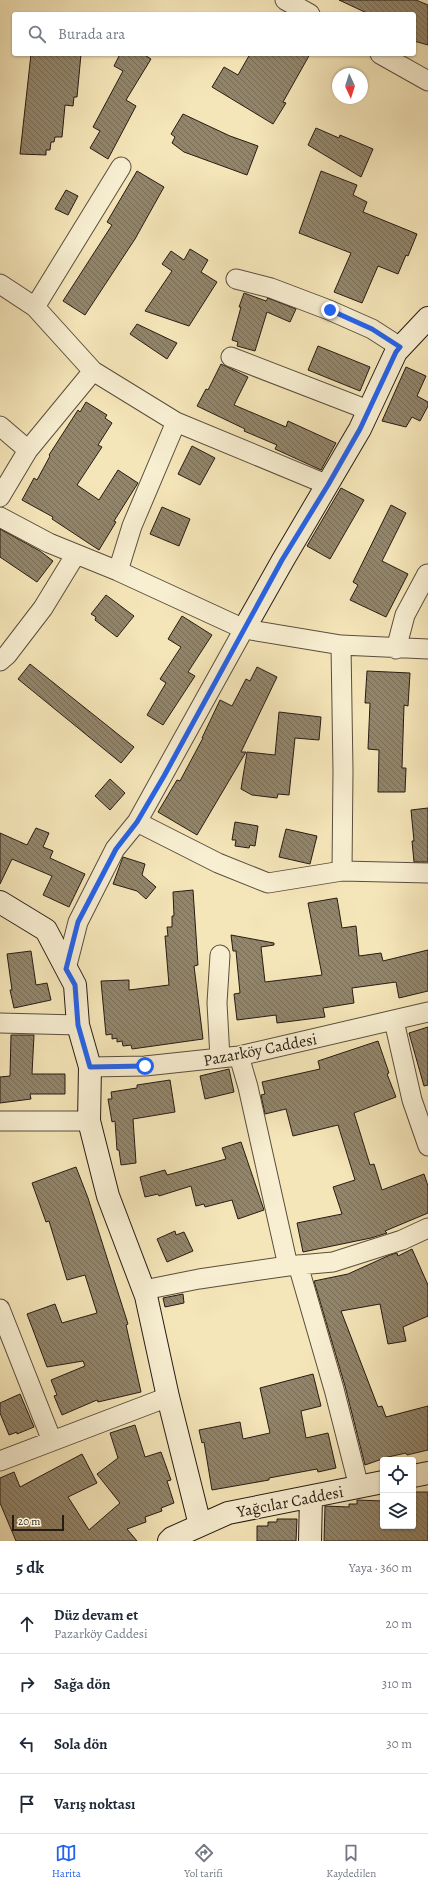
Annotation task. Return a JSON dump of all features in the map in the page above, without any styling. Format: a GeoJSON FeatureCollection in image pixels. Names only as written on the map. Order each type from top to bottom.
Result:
{"type":"FeatureCollection","features":[{"type":"Feature","properties":{"kind":"street"},"geometry":{"type":"LineString","coordinates":[[285,0],[306,12]]}},
{"type":"Feature","properties":{"kind":"street"},"geometry":{"type":"LineString","coordinates":[[384,56],[428,81]]}},
{"type":"Feature","properties":{"kind":"street"},"geometry":{"type":"LineString","coordinates":[[35,307],[121,167]]}},
{"type":"Feature","properties":{"kind":"street"},"geometry":{"type":"LineString","coordinates":[[236,279],[271,288],[330,310],[372,329],[400,347]]}},
{"type":"Feature","properties":{"kind":"street"},"geometry":{"type":"LineString","coordinates":[[0,284],[35,307],[93,371],[176,422],[328,485]]}},
{"type":"Feature","properties":{"kind":"street"},"geometry":{"type":"LineString","coordinates":[[66,969],[78,922],[116,849],[137,822],[282,560],[328,485],[368,410],[396,352],[428,318]]}},
{"type":"Feature","properties":{"kind":"street"},"geometry":{"type":"LineString","coordinates":[[231,357],[368,410]]}},
{"type":"Feature","properties":{"kind":"street"},"geometry":{"type":"LineString","coordinates":[[0,497],[28,450],[93,371]]}},
{"type":"Feature","properties":{"kind":"street"},"geometry":{"type":"LineString","coordinates":[[118,571],[132,526],[176,422]]}},
{"type":"Feature","properties":{"kind":"street"},"geometry":{"type":"LineString","coordinates":[[0,426],[28,450]]}},
{"type":"Feature","properties":{"kind":"street"},"geometry":{"type":"LineString","coordinates":[[0,517],[49,543],[118,571],[244,629],[341,645],[396,649],[428,649]]}},
{"type":"Feature","properties":{"kind":"street"},"geometry":{"type":"LineString","coordinates":[[0,661],[7,655],[43,608],[76,554]]}},
{"type":"Feature","properties":{"kind":"street"},"geometry":{"type":"LineString","coordinates":[[396,649],[406,615],[427,574]]}},
{"type":"Feature","properties":{"kind":"street"},"geometry":{"type":"LineString","coordinates":[[341,645],[343,771],[342,871]]}},
{"type":"Feature","properties":{"kind":"street"},"geometry":{"type":"LineString","coordinates":[[137,822],[218,863],[268,883],[342,871],[428,873]]}},
{"type":"Feature","properties":{"kind":"street"},"geometry":{"type":"LineString","coordinates":[[0,902],[46,930],[75,985],[78,1025],[90,1067],[89,1121],[108,1196],[144,1290],[168,1397],[185,1535]]}},
{"type":"Feature","properties":{"kind":"street"},"geometry":{"type":"LineString","coordinates":[[220,954],[216,1003],[230,1057],[248,1087],[293,1265],[334,1389],[359,1487]]}},
{"type":"Feature","properties":{"kind":"street","name":"Pazarköy Caddesi"},"geometry":{"type":"LineString","coordinates":[[90,1067],[145,1066],[230,1057],[394,1021],[428,1012]]}},
{"type":"Feature","properties":{"kind":"street"},"geometry":{"type":"LineString","coordinates":[[394,1021],[412,1100],[428,1146]]}},
{"type":"Feature","properties":{"kind":"street"},"geometry":{"type":"LineString","coordinates":[[0,1023],[78,1025]]}},
{"type":"Feature","properties":{"kind":"street"},"geometry":{"type":"LineString","coordinates":[[0,1122],[89,1121]]}},
{"type":"Feature","properties":{"kind":"street"},"geometry":{"type":"LineString","coordinates":[[144,1290],[199,1279],[293,1265],[332,1262],[402,1240],[428,1228]]}},
{"type":"Feature","properties":{"kind":"street"},"geometry":{"type":"LineString","coordinates":[[0,1309],[52,1441]]}},
{"type":"Feature","properties":{"kind":"street"},"geometry":{"type":"LineString","coordinates":[[0,1460],[168,1397]]}},
{"type":"Feature","properties":{"kind":"street"},"geometry":{"type":"LineString","coordinates":[[416,1476],[428,1474]]}},
{"type":"Feature","properties":{"kind":"street","name":"Yağcılar Caddesi"},"geometry":{"type":"LineString","coordinates":[[185,1535],[228,1513],[380,1483]]}},
{"type":"Feature","properties":{"kind":"street"},"geometry":{"type":"LineString","coordinates":[[310,1541],[311,1497]]}},
{"type":"Feature","properties":{"kind":"building"},"geometry":{"type":"Polygon","coordinates":[[[339,0],[416,0],[428,5],[428,45],[416,42],[416,12],[365,12],[339,0]]]}},
{"type":"Feature","properties":{"kind":"building"},"geometry":{"type":"Polygon","coordinates":[[[31,56],[81,56],[77,97],[74,97],[73,106],[65,105],[62,137],[55,137],[54,142],[51,142],[50,150],[46,150],[46,155],[20,154],[31,56]]]}},
{"type":"Feature","properties":{"kind":"building"},"geometry":{"type":"Polygon","coordinates":[[[119,56],[146,56],[151,59],[126,100],[136,106],[108,159],[90,148],[100,131],[93,127],[123,71],[114,66],[119,56]]]}},
{"type":"Feature","properties":{"kind":"building"},"geometry":{"type":"Polygon","coordinates":[[[249,56],[309,56],[283,102],[286,103],[273,124],[212,87],[224,67],[238,75],[249,56]]]}},
{"type":"Feature","properties":{"kind":"building"},"geometry":{"type":"Polygon","coordinates":[[[183,114],[230,136],[258,146],[247,175],[184,152],[172,143],[175,137],[171,134],[183,114]]]}},
{"type":"Feature","properties":{"kind":"building"},"geometry":{"type":"Polygon","coordinates":[[[316,128],[339,138],[340,135],[373,149],[361,177],[308,145],[316,128]]]}},
{"type":"Feature","properties":{"kind":"building"},"geometry":{"type":"Polygon","coordinates":[[[137,171],[164,187],[135,239],[85,315],[63,301],[112,225],[107,222],[137,171]]]}},
{"type":"Feature","properties":{"kind":"building"},"geometry":{"type":"Polygon","coordinates":[[[321,171],[357,185],[353,195],[367,202],[363,212],[417,234],[408,256],[406,255],[398,274],[378,266],[362,303],[334,292],[351,253],[299,233],[321,171]]]}},
{"type":"Feature","properties":{"kind":"building"},"geometry":{"type":"Polygon","coordinates":[[[66,190],[78,196],[68,215],[55,209],[66,190]]]}},
{"type":"Feature","properties":{"kind":"building"},"geometry":{"type":"Polygon","coordinates":[[[190,249],[208,260],[201,272],[217,282],[189,326],[145,311],[172,271],[162,264],[171,251],[184,260],[190,249]]]}},
{"type":"Feature","properties":{"kind":"building"},"geometry":{"type":"Polygon","coordinates":[[[244,293],[266,301],[268,298],[296,309],[290,322],[267,312],[255,351],[237,346],[238,342],[232,340],[241,307],[239,307],[244,293]]]}},
{"type":"Feature","properties":{"kind":"building"},"geometry":{"type":"Polygon","coordinates":[[[137,324],[177,343],[167,359],[130,334],[137,324]]]}},
{"type":"Feature","properties":{"kind":"building"},"geometry":{"type":"Polygon","coordinates":[[[318,346],[370,367],[360,391],[308,370],[318,346]]]}},
{"type":"Feature","properties":{"kind":"building"},"geometry":{"type":"Polygon","coordinates":[[[221,364],[248,377],[234,405],[286,427],[288,421],[336,443],[321,470],[275,449],[277,445],[244,431],[245,429],[197,406],[206,389],[208,390],[221,364]]]}},
{"type":"Feature","properties":{"kind":"building"},"geometry":{"type":"Polygon","coordinates":[[[406,367],[426,376],[417,396],[428,402],[428,406],[420,421],[412,417],[406,427],[382,421],[406,367]]]}},
{"type":"Feature","properties":{"kind":"building"},"geometry":{"type":"Polygon","coordinates":[[[86,402],[107,415],[105,418],[112,423],[98,445],[102,447],[77,485],[99,500],[118,470],[138,483],[114,521],[116,522],[99,550],[52,519],[53,517],[22,500],[34,478],[37,480],[50,456],[49,455],[78,410],[80,412],[86,402]]]}},
{"type":"Feature","properties":{"kind":"building"},"geometry":{"type":"Polygon","coordinates":[[[192,446],[215,458],[200,485],[178,474],[192,446]]]}},
{"type":"Feature","properties":{"kind":"building"},"geometry":{"type":"Polygon","coordinates":[[[341,488],[364,500],[330,559],[307,546],[341,488]]]}},
{"type":"Feature","properties":{"kind":"building"},"geometry":{"type":"Polygon","coordinates":[[[391,505],[406,513],[382,561],[408,574],[386,617],[350,600],[358,585],[353,582],[391,505]]]}},
{"type":"Feature","properties":{"kind":"building"},"geometry":{"type":"Polygon","coordinates":[[[162,507],[190,519],[179,546],[150,534],[162,507]]]}},
{"type":"Feature","properties":{"kind":"building"},"geometry":{"type":"Polygon","coordinates":[[[0,529],[40,551],[53,561],[37,582],[0,557],[0,529]]]}},
{"type":"Feature","properties":{"kind":"building"},"geometry":{"type":"Polygon","coordinates":[[[106,595],[134,616],[117,637],[95,620],[96,617],[91,614],[106,595]]]}},
{"type":"Feature","properties":{"kind":"building"},"geometry":{"type":"Polygon","coordinates":[[[182,616],[212,635],[188,672],[195,676],[163,725],[147,715],[166,683],[160,679],[181,647],[168,639],[182,616]]]}},
{"type":"Feature","properties":{"kind":"building"},"geometry":{"type":"Polygon","coordinates":[[[30,664],[134,747],[121,763],[18,679],[30,664]]]}},
{"type":"Feature","properties":{"kind":"building"},"geometry":{"type":"Polygon","coordinates":[[[257,667],[277,677],[241,752],[246,752],[197,835],[158,812],[177,780],[180,781],[203,738],[220,700],[232,706],[246,679],[250,681],[257,667]]]}},
{"type":"Feature","properties":{"kind":"building"},"geometry":{"type":"Polygon","coordinates":[[[367,671],[410,673],[408,706],[404,705],[402,768],[406,768],[405,792],[378,792],[379,750],[368,749],[370,703],[365,703],[367,671]]]}},
{"type":"Feature","properties":{"kind":"building"},"geometry":{"type":"Polygon","coordinates":[[[279,712],[321,717],[319,740],[295,738],[289,795],[278,794],[277,798],[252,795],[241,789],[247,752],[275,755],[279,712]]]}},
{"type":"Feature","properties":{"kind":"building"},"geometry":{"type":"Polygon","coordinates":[[[110,779],[125,793],[110,810],[95,796],[110,779]]]}},
{"type":"Feature","properties":{"kind":"building"},"geometry":{"type":"Polygon","coordinates":[[[428,808],[428,862],[414,862],[412,841],[414,841],[411,810],[428,808]]]}},
{"type":"Feature","properties":{"kind":"building"},"geometry":{"type":"Polygon","coordinates":[[[235,822],[258,826],[255,846],[250,845],[249,848],[235,846],[236,840],[232,840],[235,822]]]}},
{"type":"Feature","properties":{"kind":"building"},"geometry":{"type":"Polygon","coordinates":[[[36,828],[49,833],[43,847],[53,851],[50,858],[85,874],[69,907],[43,895],[52,876],[12,859],[0,884],[0,833],[27,845],[36,828]]]}},
{"type":"Feature","properties":{"kind":"building"},"geometry":{"type":"Polygon","coordinates":[[[286,829],[317,836],[310,864],[279,857],[286,829]]]}},
{"type":"Feature","properties":{"kind":"building"},"geometry":{"type":"Polygon","coordinates":[[[123,857],[145,864],[142,875],[156,887],[146,899],[137,891],[113,884],[123,857]]]}},
{"type":"Feature","properties":{"kind":"building"},"geometry":{"type":"Polygon","coordinates":[[[193,890],[198,965],[194,966],[203,1039],[132,1049],[131,1045],[123,1046],[122,1041],[117,1042],[117,1038],[112,1039],[112,1034],[106,1035],[101,981],[129,980],[129,990],[169,985],[165,936],[168,936],[167,927],[172,927],[172,916],[174,916],[173,892],[193,890]]]}},
{"type":"Feature","properties":{"kind":"building"},"geometry":{"type":"Polygon","coordinates":[[[337,898],[342,928],[356,926],[359,956],[381,953],[383,961],[428,950],[428,991],[399,998],[396,982],[352,988],[354,1003],[323,1008],[325,1017],[277,1023],[276,1015],[237,1020],[234,994],[240,993],[236,951],[233,951],[231,935],[274,943],[274,945],[261,947],[265,982],[322,975],[308,903],[337,898]]]}},
{"type":"Feature","properties":{"kind":"building"},"geometry":{"type":"Polygon","coordinates":[[[31,951],[36,985],[47,983],[51,1000],[14,1008],[10,990],[12,990],[7,954],[31,951]]]}},
{"type":"Feature","properties":{"kind":"building"},"geometry":{"type":"Polygon","coordinates":[[[428,1027],[428,1085],[424,1086],[409,1033],[428,1027]]]}},
{"type":"Feature","properties":{"kind":"building"},"geometry":{"type":"Polygon","coordinates":[[[11,1035],[34,1035],[32,1074],[65,1074],[65,1094],[30,1094],[31,1099],[0,1103],[0,1077],[10,1076],[11,1035]]]}},
{"type":"Feature","properties":{"kind":"building"},"geometry":{"type":"Polygon","coordinates":[[[378,1041],[389,1073],[387,1074],[396,1097],[354,1113],[370,1165],[374,1164],[382,1190],[424,1174],[428,1186],[428,1213],[385,1231],[387,1233],[371,1238],[303,1252],[297,1223],[342,1214],[333,1187],[355,1180],[338,1125],[293,1136],[286,1109],[265,1114],[261,1095],[265,1094],[262,1082],[320,1069],[318,1061],[378,1041]]]}},
{"type":"Feature","properties":{"kind":"building"},"geometry":{"type":"Polygon","coordinates":[[[229,1069],[234,1092],[205,1099],[200,1076],[229,1069]]]}},
{"type":"Feature","properties":{"kind":"building"},"geometry":{"type":"Polygon","coordinates":[[[170,1080],[175,1112],[133,1119],[136,1163],[121,1165],[119,1150],[117,1150],[115,1121],[112,1122],[108,1099],[112,1099],[111,1092],[137,1088],[137,1085],[170,1080]]]}},
{"type":"Feature","properties":{"kind":"building"},"geometry":{"type":"Polygon","coordinates":[[[241,1142],[264,1210],[238,1219],[232,1200],[205,1207],[204,1204],[196,1206],[191,1186],[159,1196],[158,1194],[145,1197],[140,1177],[165,1170],[167,1175],[226,1159],[222,1148],[241,1142]]]}},
{"type":"Feature","properties":{"kind":"building"},"geometry":{"type":"Polygon","coordinates":[[[76,1167],[88,1198],[128,1324],[126,1325],[141,1392],[98,1402],[97,1400],[62,1415],[54,1396],[57,1395],[51,1380],[85,1366],[83,1361],[47,1367],[27,1314],[55,1304],[62,1323],[97,1313],[85,1275],[67,1280],[49,1221],[46,1222],[32,1183],[76,1167]]]}},
{"type":"Feature","properties":{"kind":"building"},"geometry":{"type":"Polygon","coordinates":[[[175,1231],[176,1235],[184,1232],[193,1251],[167,1262],[157,1239],[175,1231]]]}},
{"type":"Feature","properties":{"kind":"building"},"geometry":{"type":"Polygon","coordinates":[[[412,1249],[428,1285],[428,1316],[403,1327],[406,1341],[388,1344],[380,1304],[341,1311],[378,1407],[382,1406],[386,1417],[428,1406],[428,1450],[407,1455],[406,1453],[388,1457],[380,1457],[380,1460],[365,1465],[345,1386],[314,1281],[348,1274],[390,1255],[397,1253],[398,1256],[412,1249]]]}},
{"type":"Feature","properties":{"kind":"building"},"geometry":{"type":"Polygon","coordinates":[[[183,1294],[184,1303],[165,1307],[163,1298],[183,1294]]]}},
{"type":"Feature","properties":{"kind":"building"},"geometry":{"type":"Polygon","coordinates":[[[313,1374],[321,1406],[301,1411],[306,1438],[328,1433],[336,1468],[318,1472],[317,1469],[269,1478],[269,1480],[212,1490],[204,1442],[202,1443],[199,1430],[240,1422],[243,1439],[270,1433],[260,1388],[313,1374]]]}},
{"type":"Feature","properties":{"kind":"building"},"geometry":{"type":"Polygon","coordinates":[[[20,1394],[34,1427],[17,1434],[17,1432],[9,1435],[0,1413],[0,1403],[20,1394]]]}},
{"type":"Feature","properties":{"kind":"building"},"geometry":{"type":"Polygon","coordinates":[[[135,1425],[145,1457],[161,1452],[171,1480],[167,1481],[174,1503],[161,1508],[162,1511],[145,1517],[146,1522],[127,1529],[137,1541],[16,1541],[0,1503],[0,1478],[14,1472],[20,1487],[82,1454],[97,1483],[68,1497],[89,1530],[120,1503],[97,1474],[118,1458],[110,1433],[135,1425]]]}},
{"type":"Feature","properties":{"kind":"building"},"geometry":{"type":"Polygon","coordinates":[[[416,1492],[428,1492],[428,1541],[324,1541],[325,1506],[349,1507],[349,1504],[357,1504],[357,1500],[380,1501],[380,1529],[416,1529],[416,1492]]]}},
{"type":"Feature","properties":{"kind":"building"},"geometry":{"type":"Polygon","coordinates":[[[277,1519],[297,1519],[296,1541],[257,1541],[257,1526],[268,1526],[268,1522],[277,1522],[277,1519]]]}},
{"type":"Feature","properties":{"kind":"route"},"geometry":{"type":"LineString","coordinates":[[145,1066],[90,1067],[78,1025],[75,985],[66,969],[78,922],[116,849],[137,822],[164,776],[282,560],[360,429],[396,352],[400,347],[372,329],[330,310]]}}]}
